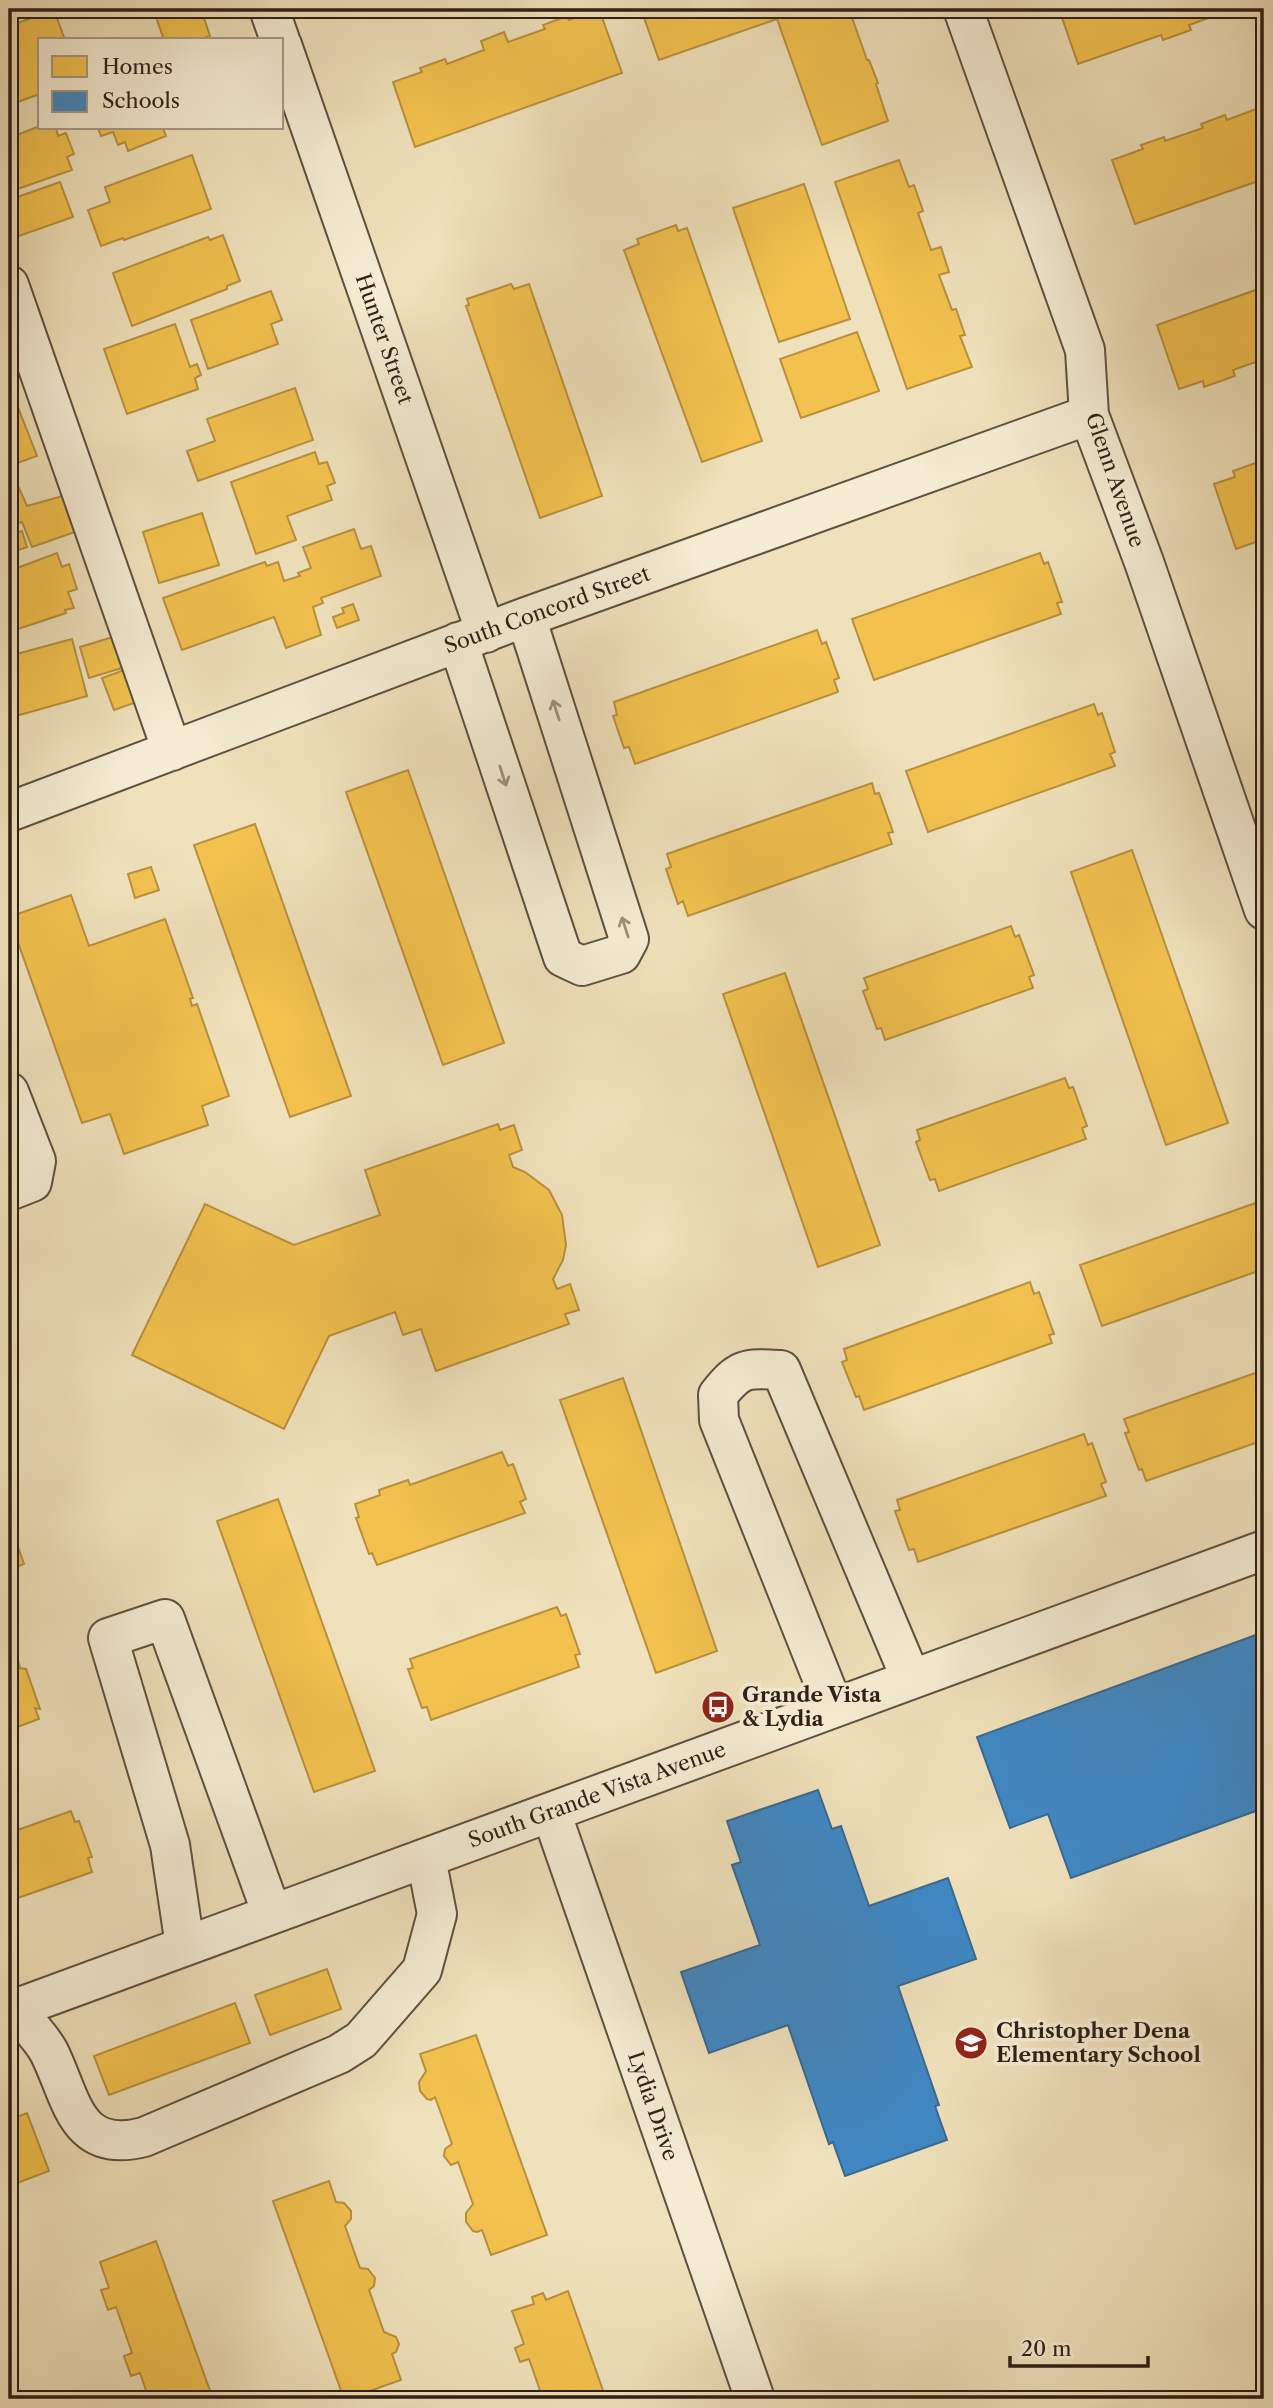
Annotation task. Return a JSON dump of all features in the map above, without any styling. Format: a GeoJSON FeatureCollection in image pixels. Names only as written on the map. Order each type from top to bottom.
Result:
{"type":"FeatureCollection","features":[{"type":"Feature","properties":{"kind":"street","name":"Hunter Street"},"geometry":{"type":"LineString","coordinates":[[269,9],[279,38]]}},
{"type":"Feature","properties":{"kind":"street","name":"Glenn Avenue"},"geometry":{"type":"LineString","coordinates":[[963,9],[1085,349],[1089,415],[1148,575],[1264,910]]}},
{"type":"Feature","properties":{"kind":"street","name":"Hunter Street"},"geometry":{"type":"LineString","coordinates":[[284,52],[472,637],[563,957],[582,966],[621,954],[629,939],[526,617]]}},
{"type":"Feature","properties":{"kind":"street"},"geometry":{"type":"LineString","coordinates":[[9,285],[172,751]]}},
{"type":"Feature","properties":{"kind":"street","name":"South Concord Street"},"geometry":{"type":"LineString","coordinates":[[9,812],[526,617],[1089,415]]}},
{"type":"Feature","properties":{"kind":"street"},"geometry":{"type":"LineString","coordinates":[[9,1092],[36,1161],[32,1182],[9,1191]]}},
{"type":"Feature","properties":{"kind":"street"},"geometry":{"type":"LineString","coordinates":[[834,1708],[719,1420],[718,1395],[735,1374],[758,1368],[781,1370],[911,1679]]}},
{"type":"Feature","properties":{"kind":"street","name":"South Grande Vista Avenue"},"geometry":{"type":"LineString","coordinates":[[12,2010],[1264,1549]]}},
{"type":"Feature","properties":{"kind":"street"},"geometry":{"type":"LineString","coordinates":[[185,1946],[170,1845],[108,1638],[165,1619],[272,1914]]}},
{"type":"Feature","properties":{"kind":"street","name":"Lydia Drive"},"geometry":{"type":"LineString","coordinates":[[551,1812],[755,2399]]}},
{"type":"Feature","properties":{"kind":"street"},"geometry":{"type":"LineString","coordinates":[[12,2010],[47,2049],[77,2118],[94,2135],[123,2142],[144,2137],[339,2054],[361,2040],[422,1970],[438,1914],[426,1858]]}},
{"type":"Feature","properties":{"kind":"building: Homes"},"geometry":{"type":"Polygon","coordinates":[[[178,9],[201,9],[210,36],[163,38],[156,17],[178,9]]]}},
{"type":"Feature","properties":{"kind":"building: Homes"},"geometry":{"type":"Polygon","coordinates":[[[599,9],[622,73],[415,147],[393,82],[422,72],[420,68],[445,59],[447,64],[484,50],[481,41],[504,32],[508,42],[545,29],[543,25],[567,16],[569,20],[599,9]]]}},
{"type":"Feature","properties":{"kind":"building: Homes"},"geometry":{"type":"Polygon","coordinates":[[[641,9],[849,9],[878,83],[876,84],[888,121],[822,145],[777,19],[659,60],[641,9]]]}},
{"type":"Feature","properties":{"kind":"building: Homes"},"geometry":{"type":"Polygon","coordinates":[[[1059,9],[1228,11],[1189,25],[1191,30],[1163,40],[1161,35],[1078,64],[1059,9]]]}},
{"type":"Feature","properties":{"kind":"building: Homes"},"geometry":{"type":"Polygon","coordinates":[[[54,10],[64,38],[38,38],[38,95],[9,105],[9,26],[54,10]]]}},
{"type":"Feature","properties":{"kind":"building: Homes"},"geometry":{"type":"Polygon","coordinates":[[[1264,106],[1264,179],[1135,224],[1112,160],[1143,149],[1141,145],[1164,137],[1165,141],[1203,128],[1201,124],[1225,115],[1227,120],[1264,106]]]}},
{"type":"Feature","properties":{"kind":"building: Homes"},"geometry":{"type":"Polygon","coordinates":[[[38,127],[38,130],[56,130],[58,136],[66,133],[74,154],[67,157],[72,170],[12,191],[9,183],[9,138],[38,127]]]}},
{"type":"Feature","properties":{"kind":"building: Homes"},"geometry":{"type":"Polygon","coordinates":[[[99,130],[164,130],[166,136],[128,151],[125,142],[118,145],[113,132],[101,136],[99,130]]]}},
{"type":"Feature","properties":{"kind":"building: Homes"},"geometry":{"type":"Polygon","coordinates":[[[192,155],[211,209],[101,246],[88,210],[110,202],[105,187],[192,155]]]}},
{"type":"Feature","properties":{"kind":"building: Homes"},"geometry":{"type":"Polygon","coordinates":[[[899,160],[909,187],[914,185],[923,211],[918,213],[931,250],[941,247],[949,272],[939,275],[952,310],[956,309],[965,335],[960,336],[972,367],[907,389],[835,182],[899,160]]]}},
{"type":"Feature","properties":{"kind":"building: Homes"},"geometry":{"type":"Polygon","coordinates":[[[60,182],[73,217],[16,237],[9,218],[9,200],[60,182]]]}},
{"type":"Feature","properties":{"kind":"building: Homes"},"geometry":{"type":"Polygon","coordinates":[[[804,184],[850,319],[779,342],[733,208],[804,184]]]}},
{"type":"Feature","properties":{"kind":"building: Homes"},"geometry":{"type":"Polygon","coordinates":[[[676,225],[678,231],[687,228],[762,441],[702,462],[624,250],[639,244],[637,239],[676,225]]]}},
{"type":"Feature","properties":{"kind":"building: Homes"},"geometry":{"type":"Polygon","coordinates":[[[223,235],[240,281],[227,286],[227,289],[132,326],[113,273],[208,237],[210,240],[223,235]]]}},
{"type":"Feature","properties":{"kind":"building: Homes"},"geometry":{"type":"Polygon","coordinates":[[[511,284],[514,289],[529,284],[602,496],[540,518],[466,306],[469,305],[467,299],[511,284]]]}},
{"type":"Feature","properties":{"kind":"building: Homes"},"geometry":{"type":"Polygon","coordinates":[[[1264,287],[1264,359],[1233,370],[1235,376],[1204,387],[1203,381],[1179,389],[1157,325],[1264,287]]]}},
{"type":"Feature","properties":{"kind":"building: Homes"},"geometry":{"type":"Polygon","coordinates":[[[271,291],[282,320],[271,324],[278,344],[208,369],[191,320],[271,291]]]}},
{"type":"Feature","properties":{"kind":"building: Homes"},"geometry":{"type":"Polygon","coordinates":[[[175,324],[190,367],[197,364],[201,375],[195,378],[198,389],[127,414],[104,349],[175,324]]]}},
{"type":"Feature","properties":{"kind":"building: Homes"},"geometry":{"type":"Polygon","coordinates":[[[857,332],[879,391],[801,418],[780,359],[857,332]]]}},
{"type":"Feature","properties":{"kind":"building: Homes"},"geometry":{"type":"Polygon","coordinates":[[[9,387],[37,456],[9,466],[9,387]]]}},
{"type":"Feature","properties":{"kind":"building: Homes"},"geometry":{"type":"Polygon","coordinates":[[[295,388],[313,440],[198,481],[187,451],[215,441],[207,419],[295,388]]]}},
{"type":"Feature","properties":{"kind":"building: Homes"},"geometry":{"type":"Polygon","coordinates":[[[315,452],[319,464],[327,462],[335,483],[327,486],[332,500],[287,516],[296,540],[256,554],[231,482],[315,452]]]}},
{"type":"Feature","properties":{"kind":"building: Homes"},"geometry":{"type":"Polygon","coordinates":[[[1264,460],[1264,539],[1236,549],[1214,484],[1235,477],[1233,471],[1264,460]]]}},
{"type":"Feature","properties":{"kind":"building: Homes"},"geometry":{"type":"Polygon","coordinates":[[[9,480],[13,490],[19,488],[27,506],[66,495],[78,531],[32,547],[22,522],[9,526],[9,480]]]}},
{"type":"Feature","properties":{"kind":"building: Homes"},"geometry":{"type":"Polygon","coordinates":[[[202,513],[219,565],[159,583],[143,532],[202,513]]]}},
{"type":"Feature","properties":{"kind":"building: Homes"},"geometry":{"type":"Polygon","coordinates":[[[354,529],[361,549],[371,546],[381,576],[321,598],[323,603],[313,607],[321,635],[286,648],[274,617],[182,650],[163,598],[265,562],[267,566],[278,562],[284,581],[300,576],[298,573],[311,568],[303,547],[354,529]]]}},
{"type":"Feature","properties":{"kind":"building: Homes"},"geometry":{"type":"Polygon","coordinates":[[[22,531],[27,547],[9,553],[9,535],[22,531]]]}},
{"type":"Feature","properties":{"kind":"building: Homes"},"geometry":{"type":"Polygon","coordinates":[[[57,553],[62,567],[69,564],[77,589],[68,592],[74,608],[15,630],[9,613],[9,571],[57,553]]]}},
{"type":"Feature","properties":{"kind":"building: Homes"},"geometry":{"type":"Polygon","coordinates":[[[1040,553],[1044,564],[1048,562],[1062,602],[1057,603],[1061,614],[874,680],[852,619],[1040,553]]]}},
{"type":"Feature","properties":{"kind":"building: Homes"},"geometry":{"type":"Polygon","coordinates":[[[353,604],[359,620],[337,628],[333,617],[344,613],[342,608],[353,604]]]}},
{"type":"Feature","properties":{"kind":"building: Homes"},"geometry":{"type":"Polygon","coordinates":[[[817,630],[822,644],[826,642],[839,678],[834,680],[838,692],[635,764],[629,747],[624,748],[613,716],[617,715],[614,702],[817,630]]]}},
{"type":"Feature","properties":{"kind":"building: Homes"},"geometry":{"type":"Polygon","coordinates":[[[116,636],[125,667],[89,678],[80,647],[116,636]]]}},
{"type":"Feature","properties":{"kind":"building: Homes"},"geometry":{"type":"Polygon","coordinates":[[[72,639],[87,696],[9,718],[9,656],[72,639]]]}},
{"type":"Feature","properties":{"kind":"building: Homes"},"geometry":{"type":"Polygon","coordinates":[[[127,669],[140,701],[114,710],[102,678],[127,669]]]}},
{"type":"Feature","properties":{"kind":"building: Homes"},"geometry":{"type":"Polygon","coordinates":[[[1094,704],[1098,715],[1102,713],[1115,752],[1110,754],[1115,766],[928,832],[906,771],[1094,704]]]}},
{"type":"Feature","properties":{"kind":"building: Homes"},"geometry":{"type":"Polygon","coordinates":[[[408,770],[504,1043],[443,1065],[346,792],[408,770]]]}},
{"type":"Feature","properties":{"kind":"building: Homes"},"geometry":{"type":"Polygon","coordinates":[[[872,783],[875,794],[879,793],[893,832],[888,833],[892,844],[688,916],[683,901],[678,904],[666,869],[671,867],[667,854],[872,783]]]}},
{"type":"Feature","properties":{"kind":"building: Homes"},"geometry":{"type":"Polygon","coordinates":[[[255,824],[351,1096],[290,1117],[194,845],[255,824]]]}},
{"type":"Feature","properties":{"kind":"building: Homes"},"geometry":{"type":"Polygon","coordinates":[[[1132,850],[1228,1123],[1166,1145],[1071,872],[1132,850]]]}},
{"type":"Feature","properties":{"kind":"building: Homes"},"geometry":{"type":"Polygon","coordinates":[[[151,867],[159,890],[135,898],[128,874],[151,867]]]}},
{"type":"Feature","properties":{"kind":"building: Homes"},"geometry":{"type":"Polygon","coordinates":[[[71,895],[89,946],[165,919],[193,998],[190,999],[192,1006],[197,1004],[229,1096],[202,1106],[208,1125],[124,1154],[110,1114],[82,1123],[9,917],[71,895]]]}},
{"type":"Feature","properties":{"kind":"building: Homes"},"geometry":{"type":"Polygon","coordinates":[[[1011,926],[1015,937],[1019,935],[1034,975],[1029,977],[1033,988],[885,1040],[881,1028],[877,1029],[863,991],[868,989],[864,978],[1011,926]]]}},
{"type":"Feature","properties":{"kind":"building: Homes"},"geometry":{"type":"Polygon","coordinates":[[[785,973],[880,1245],[818,1267],[723,994],[785,973]]]}},
{"type":"Feature","properties":{"kind":"building: Homes"},"geometry":{"type":"Polygon","coordinates":[[[1065,1078],[1069,1088],[1073,1087],[1087,1126],[1082,1128],[1086,1139],[939,1191],[935,1179],[930,1180],[916,1142],[920,1140],[917,1130],[1065,1078]]]}},
{"type":"Feature","properties":{"kind":"building: Homes"},"geometry":{"type":"Polygon","coordinates":[[[498,1124],[500,1130],[514,1125],[522,1150],[509,1155],[513,1167],[525,1172],[549,1190],[562,1215],[566,1245],[563,1260],[553,1279],[557,1289],[570,1284],[579,1310],[565,1314],[569,1324],[436,1371],[421,1329],[403,1335],[395,1312],[329,1336],[284,1429],[132,1355],[205,1204],[294,1245],[380,1215],[365,1170],[498,1124]]]}},
{"type":"Feature","properties":{"kind":"building: Homes"},"geometry":{"type":"Polygon","coordinates":[[[1264,1200],[1264,1269],[1102,1326],[1080,1265],[1264,1200]]]}},
{"type":"Feature","properties":{"kind":"building: Homes"},"geometry":{"type":"Polygon","coordinates":[[[1030,1282],[1034,1294],[1039,1292],[1054,1334],[1049,1335],[1052,1343],[864,1410],[842,1362],[847,1360],[844,1349],[1030,1282]]]}},
{"type":"Feature","properties":{"kind":"building: Homes"},"geometry":{"type":"Polygon","coordinates":[[[1264,1370],[1264,1440],[1146,1481],[1125,1433],[1129,1432],[1124,1419],[1264,1370]]]}},
{"type":"Feature","properties":{"kind":"building: Homes"},"geometry":{"type":"Polygon","coordinates":[[[623,1378],[717,1651],[656,1673],[560,1400],[623,1378]]]}},
{"type":"Feature","properties":{"kind":"building: Homes"},"geometry":{"type":"Polygon","coordinates":[[[1084,1434],[1088,1445],[1092,1443],[1106,1482],[1101,1484],[1106,1496],[918,1562],[914,1549],[909,1550],[895,1511],[900,1510],[897,1500],[1084,1434]]]}},
{"type":"Feature","properties":{"kind":"building: Homes"},"geometry":{"type":"Polygon","coordinates":[[[502,1452],[508,1466],[513,1464],[526,1499],[520,1502],[525,1513],[377,1565],[372,1553],[369,1554],[356,1518],[359,1517],[355,1504],[380,1495],[379,1490],[408,1480],[410,1485],[502,1452]]]}},
{"type":"Feature","properties":{"kind":"building: Homes"},"geometry":{"type":"Polygon","coordinates":[[[278,1499],[375,1771],[314,1792],[217,1521],[278,1499]]]}},
{"type":"Feature","properties":{"kind":"building: Homes"},"geometry":{"type":"Polygon","coordinates":[[[9,1521],[24,1564],[9,1570],[9,1521]]]}},
{"type":"Feature","properties":{"kind":"building: Homes"},"geometry":{"type":"Polygon","coordinates":[[[557,1607],[561,1616],[566,1614],[580,1654],[575,1655],[579,1667],[431,1720],[427,1707],[422,1708],[408,1669],[413,1668],[410,1659],[557,1607]]]}},
{"type":"Feature","properties":{"kind":"building: Homes"},"geometry":{"type":"Polygon","coordinates":[[[17,1657],[20,1668],[26,1669],[40,1709],[35,1708],[39,1719],[9,1730],[9,1660],[17,1657]]]}},
{"type":"Feature","properties":{"kind":"building: Homes"},"geometry":{"type":"Polygon","coordinates":[[[71,1811],[75,1822],[79,1821],[92,1857],[88,1858],[92,1872],[9,1901],[9,1833],[71,1811]]]}},
{"type":"Feature","properties":{"kind":"building: Homes"},"geometry":{"type":"Polygon","coordinates":[[[327,1969],[341,2009],[270,2035],[255,1995],[327,1969]]]}},
{"type":"Feature","properties":{"kind":"building: Homes"},"geometry":{"type":"Polygon","coordinates":[[[235,2003],[250,2043],[109,2095],[94,2056],[235,2003]]]}},
{"type":"Feature","properties":{"kind":"building: Homes"},"geometry":{"type":"Polygon","coordinates":[[[476,2035],[547,2235],[491,2255],[482,2230],[473,2231],[466,2222],[466,2213],[473,2204],[458,2162],[451,2165],[444,2156],[445,2149],[452,2144],[435,2097],[427,2099],[420,2091],[419,2082],[426,2071],[420,2054],[476,2035]]]}},
{"type":"Feature","properties":{"kind":"building: Homes"},"geometry":{"type":"Polygon","coordinates":[[[27,2113],[49,2171],[9,2186],[9,2120],[27,2113]]]}},
{"type":"Feature","properties":{"kind":"building: Homes"},"geometry":{"type":"Polygon","coordinates":[[[329,2181],[336,2202],[344,2203],[351,2211],[351,2219],[345,2226],[360,2268],[368,2269],[375,2278],[374,2286],[369,2290],[384,2332],[396,2337],[399,2344],[396,2352],[392,2354],[401,2380],[347,2399],[344,2399],[273,2201],[329,2181]]]}},
{"type":"Feature","properties":{"kind":"building: Homes"},"geometry":{"type":"Polygon","coordinates":[[[156,2241],[213,2399],[149,2399],[140,2373],[131,2376],[124,2356],[132,2353],[116,2307],[108,2310],[101,2290],[109,2288],[100,2262],[156,2241]]]}},
{"type":"Feature","properties":{"kind":"building: Homes"},"geometry":{"type":"Polygon","coordinates":[[[568,2291],[606,2399],[543,2399],[529,2359],[520,2362],[515,2348],[524,2344],[512,2311],[534,2304],[532,2297],[543,2293],[546,2300],[568,2291]]]}},
{"type":"Feature","properties":{"kind":"building: Schools"},"geometry":{"type":"Polygon","coordinates":[[[1264,1632],[1264,1808],[1071,1878],[1048,1814],[1010,1828],[977,1737],[1264,1632]]]}},
{"type":"Feature","properties":{"kind":"building: Schools"},"geometry":{"type":"Polygon","coordinates":[[[818,1790],[832,1829],[841,1826],[869,1906],[948,1878],[976,1959],[898,1986],[939,2105],[935,2106],[947,2140],[845,2176],[833,2142],[829,2144],[788,2025],[709,2053],[681,1972],[760,1945],[732,1865],[741,1862],[727,1821],[818,1790]]]}},
{"type":"Feature","properties":{"kind":"place","name":"Grande Vista & Lydia"},"geometry":{"type":"Point","coordinates":[718,1707]}},
{"type":"Feature","properties":{"kind":"place","name":"Christopher Dena Elementary School"},"geometry":{"type":"Point","coordinates":[971,2043]}}]}
